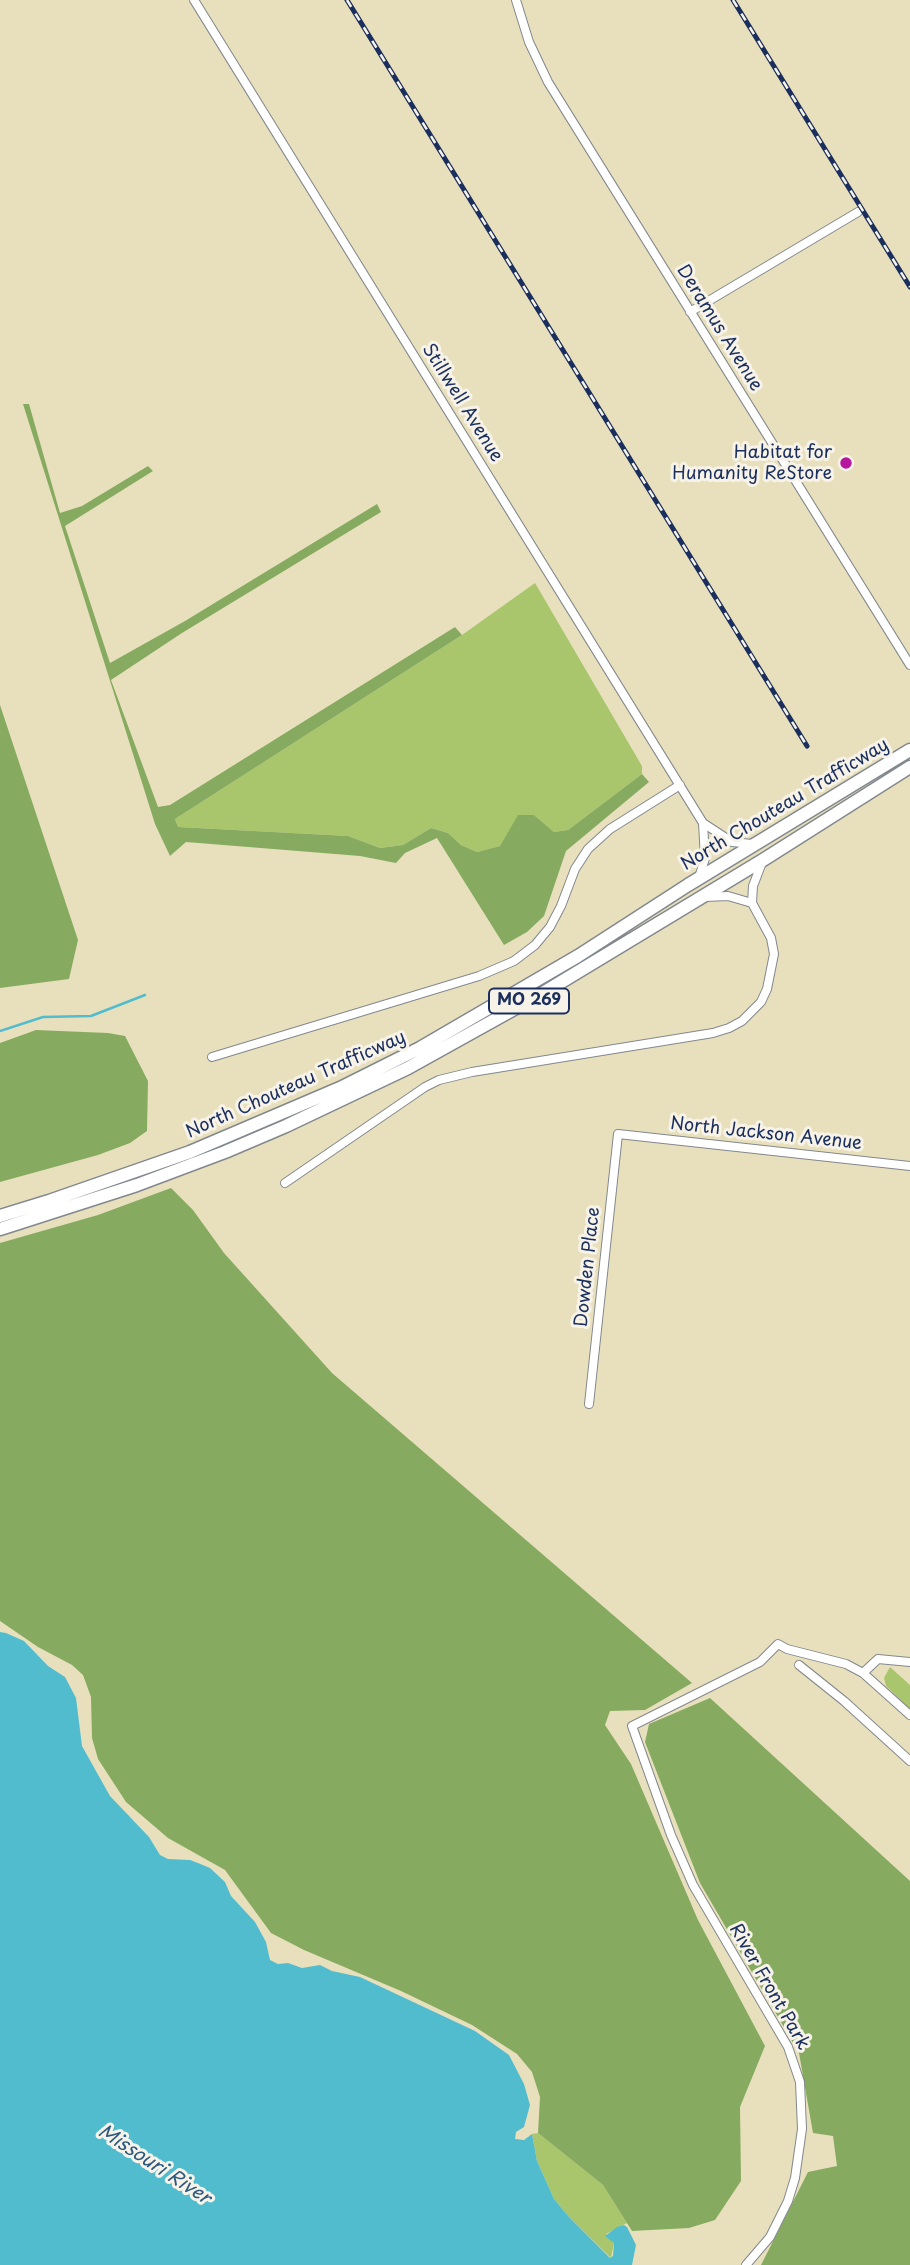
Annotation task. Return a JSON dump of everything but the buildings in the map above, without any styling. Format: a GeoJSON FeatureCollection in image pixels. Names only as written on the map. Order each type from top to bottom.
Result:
{"type":"FeatureCollection","features":[{"type":"Feature","properties":{"kind":"main road","name":"North Chouteau Trafficway"},"geometry":{"type":"LineString","coordinates":[[0,1216],[283,1120],[477,1016],[910,750]]}},
{"type":"Feature","properties":{"kind":"main road","name":"North Chouteau Trafficway"},"geometry":{"type":"LineString","coordinates":[[0,1229],[137,1185],[408,1068],[543,993],[763,860],[910,767]]}},
{"type":"Feature","properties":{"kind":"street","name":"Stillwell Avenue"},"geometry":{"type":"LineString","coordinates":[[194,0],[703,823],[732,842],[754,844]]}},
{"type":"Feature","properties":{"kind":"street","name":"Deramus Avenue"},"geometry":{"type":"LineString","coordinates":[[516,0],[529,42],[548,82],[910,665]]}},
{"type":"Feature","properties":{"kind":"street"},"geometry":{"type":"LineString","coordinates":[[690,312],[858,212]]}},
{"type":"Feature","properties":{"kind":"street"},"geometry":{"type":"LineString","coordinates":[[212,1057],[479,976],[514,961],[535,945],[550,927],[575,869],[588,849],[610,829],[680,785]]}},
{"type":"Feature","properties":{"kind":"street","name":"Stillwell Avenue"},"geometry":{"type":"LineString","coordinates":[[698,879],[705,858],[703,823]]}},
{"type":"Feature","properties":{"kind":"street"},"geometry":{"type":"LineString","coordinates":[[285,1183],[439,1080],[472,1072],[713,1033],[742,1021],[761,1002],[768,989],[773,963],[771,938],[752,903],[753,886],[763,860]]}},
{"type":"Feature","properties":{"kind":"street","name":"North Chouteau Trafficway"},"geometry":{"type":"LineString","coordinates":[[698,898],[727,896],[752,903]]}},
{"type":"Feature","properties":{"kind":"street","name":"North Jackson Avenue"},"geometry":{"type":"LineString","coordinates":[[618,1134],[910,1166]]}},
{"type":"Feature","properties":{"kind":"street","name":"Dowden Place"},"geometry":{"type":"LineString","coordinates":[[589,1404],[618,1134]]}},
{"type":"Feature","properties":{"kind":"street","name":"River Front Park"},"geometry":{"type":"LineString","coordinates":[[746,2265],[775,2228],[795,2178],[802,2129],[800,2082],[788,2047],[693,1885],[671,1835],[632,1726],[760,1662],[778,1644],[787,1649],[846,1664],[863,1673]]}},
{"type":"Feature","properties":{"kind":"street"},"geometry":{"type":"LineString","coordinates":[[910,1662],[877,1658],[863,1673],[910,1715]]}},
{"type":"Feature","properties":{"kind":"street"},"geometry":{"type":"LineString","coordinates":[[799,1665],[844,1701],[910,1761]]}},
{"type":"Feature","properties":{"kind":"green space"},"geometry":{"type":"Polygon","coordinates":[[[23,404],[29,404],[60,513],[82,506],[148,466],[153,471],[65,526],[110,663],[185,621],[377,504],[381,512],[182,633],[111,680],[158,807],[170,805],[455,627],[462,635],[175,819],[178,827],[348,836],[380,848],[403,845],[431,828],[448,833],[461,845],[477,852],[500,846],[518,815],[534,815],[554,832],[568,830],[642,774],[649,782],[566,851],[544,916],[527,932],[504,945],[437,838],[405,853],[396,863],[360,856],[186,842],[170,856],[155,824],[23,404]]]}},
{"type":"Feature","properties":{"kind":"green space"},"geometry":{"type":"Polygon","coordinates":[[[535,583],[642,766],[642,774],[568,830],[554,832],[534,815],[500,846],[477,852],[461,845],[448,833],[431,828],[403,845],[380,848],[348,836],[178,827],[175,819],[462,635],[535,583]]]}},
{"type":"Feature","properties":{"kind":"green space"},"geometry":{"type":"Polygon","coordinates":[[[0,705],[78,940],[69,979],[0,988],[0,705]]]}},
{"type":"Feature","properties":{"kind":"green space"},"geometry":{"type":"Polygon","coordinates":[[[36,1030],[125,1036],[148,1081],[147,1131],[130,1143],[98,1155],[0,1182],[0,1043],[36,1030]]]}},
{"type":"Feature","properties":{"kind":"green space"},"geometry":{"type":"Polygon","coordinates":[[[171,1188],[193,1210],[224,1253],[332,1373],[692,1683],[645,1710],[610,1711],[605,1725],[631,1764],[698,1920],[765,2046],[740,2107],[741,2181],[715,2220],[689,2228],[632,2231],[603,2185],[538,2133],[540,2097],[532,2072],[517,2054],[472,2025],[271,1933],[225,1870],[168,1838],[126,1802],[98,1759],[92,1738],[91,1697],[83,1675],[72,1665],[38,1647],[0,1621],[0,1243],[98,1215],[171,1188]]]}},
{"type":"Feature","properties":{"kind":"green space"},"geometry":{"type":"Polygon","coordinates":[[[890,1667],[910,1685],[910,1709],[886,1686],[884,1678],[890,1667]]]}},
{"type":"Feature","properties":{"kind":"green space"},"geometry":{"type":"Polygon","coordinates":[[[710,1698],[910,1881],[910,2265],[761,2265],[808,2172],[837,2166],[833,2136],[813,2133],[799,2053],[700,1883],[645,1742],[649,1724],[710,1698]]]}},
{"type":"Feature","properties":{"kind":"green space"},"geometry":{"type":"Polygon","coordinates":[[[538,2133],[603,2185],[627,2223],[606,2234],[614,2243],[611,2258],[554,2199],[537,2161],[532,2134],[538,2133]]]}},
{"type":"Feature","properties":{"kind":"water","name":"Missouri River"},"geometry":{"type":"Polygon","coordinates":[[[0,1632],[24,1641],[48,1666],[65,1677],[76,1698],[82,1746],[110,1796],[149,1837],[160,1855],[168,1859],[198,1863],[210,1868],[225,1882],[231,1896],[255,1922],[266,1942],[270,1960],[302,1968],[320,1965],[332,1971],[360,1977],[475,2031],[509,2055],[524,2084],[530,2105],[524,2127],[516,2132],[515,2139],[524,2140],[532,2134],[537,2161],[554,2199],[610,2258],[613,2256],[614,2243],[605,2236],[617,2227],[627,2227],[636,2245],[632,2265],[0,2265],[0,1632]]]}},
{"type":"Feature","properties":{"kind":"waterway"},"geometry":{"type":"LineString","coordinates":[[0,1031],[43,1017],[91,1016],[145,995]]}},
{"type":"Feature","properties":{"kind":"railway"},"geometry":{"type":"LineString","coordinates":[[347,0],[807,746]]}},
{"type":"Feature","properties":{"kind":"railway"},"geometry":{"type":"LineString","coordinates":[[733,0],[910,287]]}},
{"type":"Feature","properties":{"kind":"place","name":"Habitat for Humanity ReStore"},"geometry":{"type":"Point","coordinates":[846,463]}}]}
